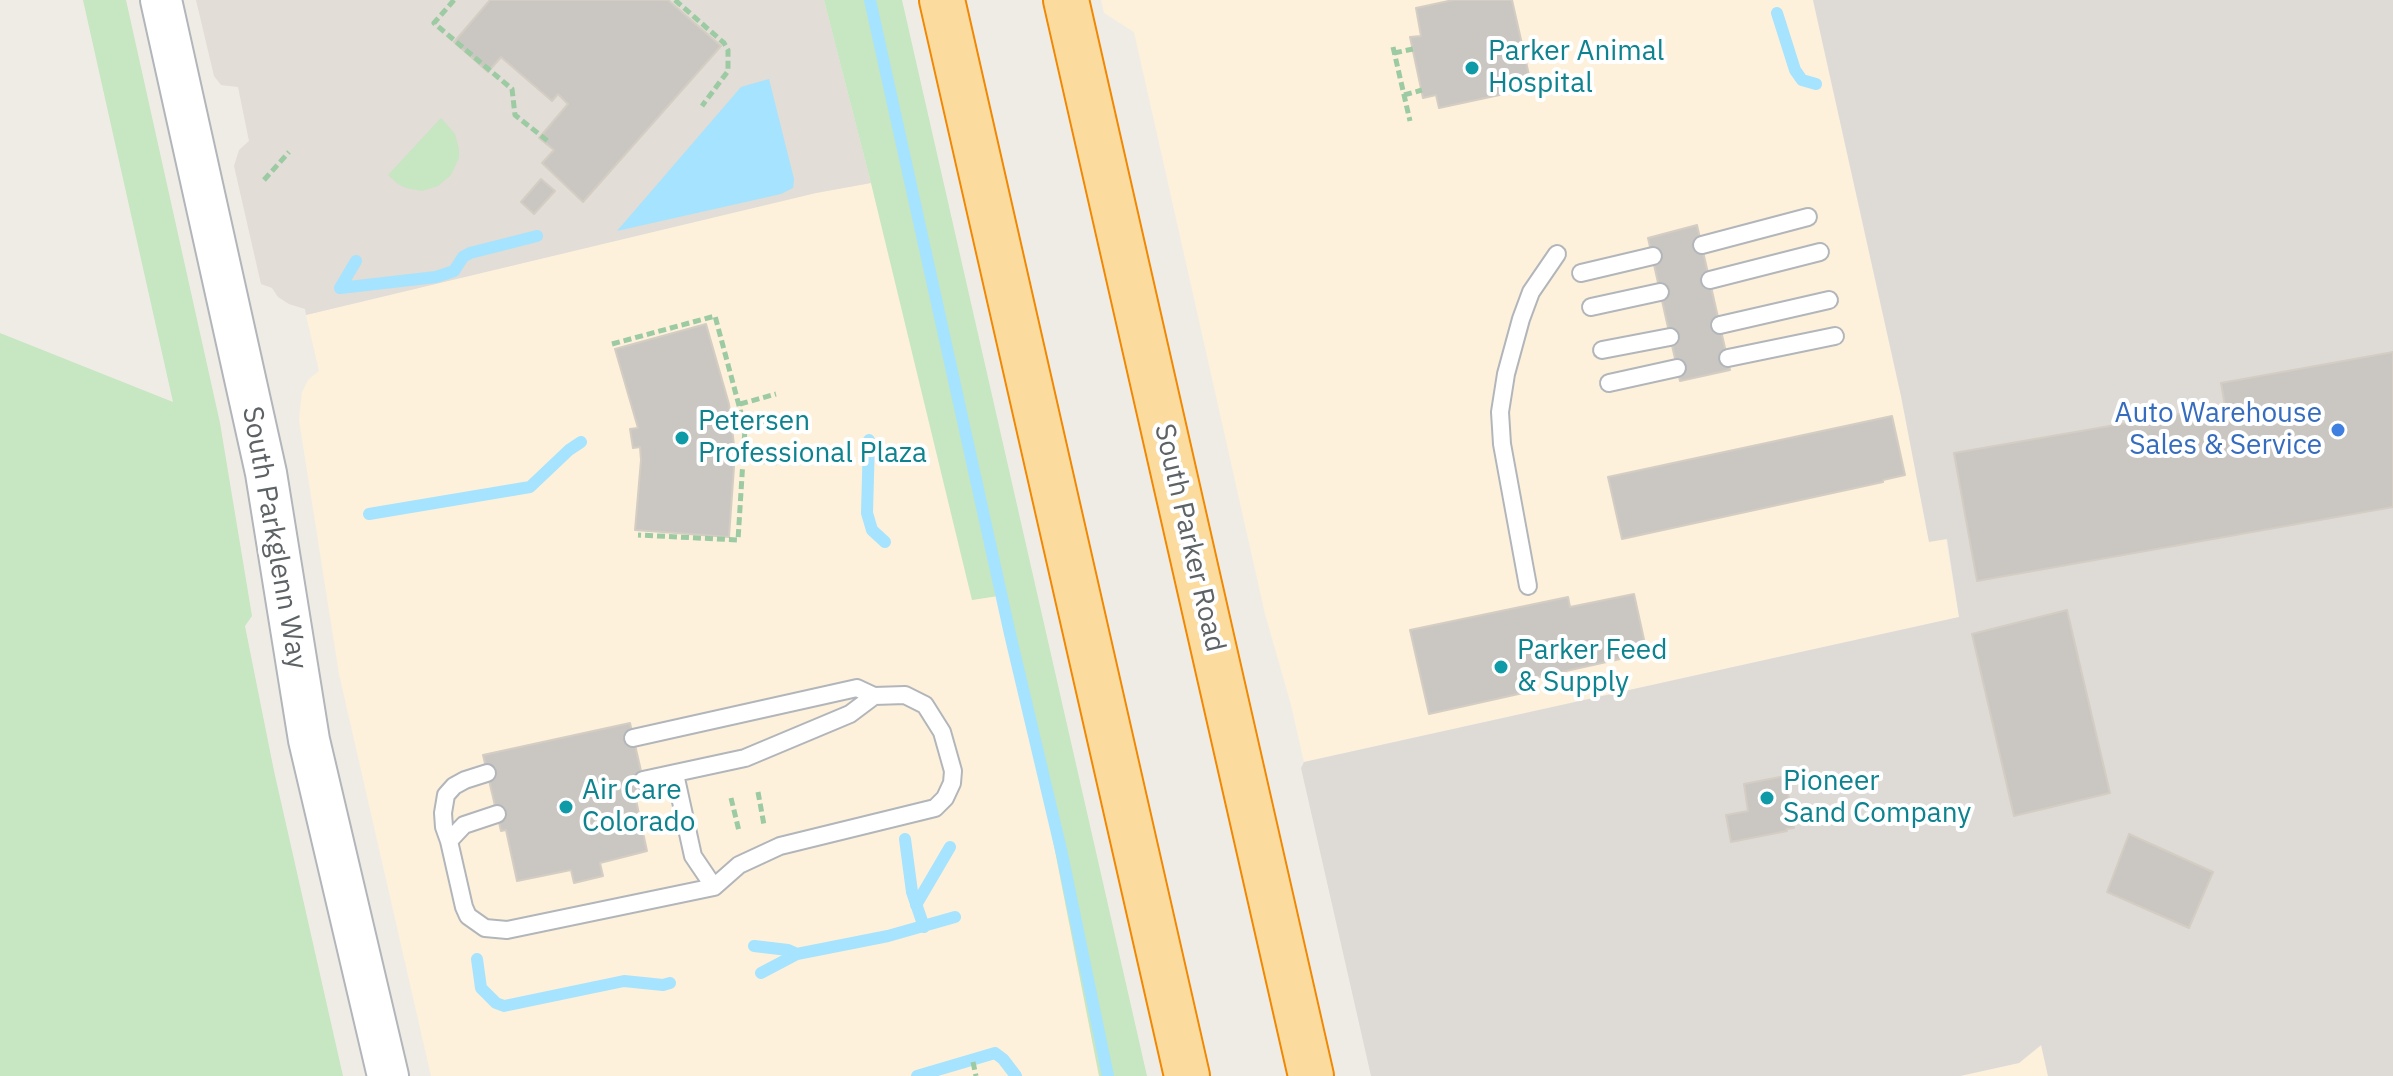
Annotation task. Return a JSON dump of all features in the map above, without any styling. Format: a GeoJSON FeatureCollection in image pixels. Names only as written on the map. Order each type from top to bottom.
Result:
{"type":"FeatureCollection","features":[{"type":"Feature","properties":{"kind":"highway"},"geometry":{"type":"LineString","coordinates":[[942,0],[1187,1076]]}},
{"type":"Feature","properties":{"kind":"highway","name":"South Parker Road"},"geometry":{"type":"LineString","coordinates":[[1066,0],[1311,1076]]}},
{"type":"Feature","properties":{"kind":"street","name":"South Parkglenn Way"},"geometry":{"type":"LineString","coordinates":[[161,0],[266,473],[309,740],[388,1076]]}},
{"type":"Feature","properties":{"kind":"lane"},"geometry":{"type":"LineString","coordinates":[[1702,245],[1808,217]]}},
{"type":"Feature","properties":{"kind":"lane"},"geometry":{"type":"LineString","coordinates":[[1710,280],[1820,252]]}},
{"type":"Feature","properties":{"kind":"lane"},"geometry":{"type":"LineString","coordinates":[[1528,586],[1502,444],[1500,412],[1506,374],[1521,319],[1531,292],[1557,254]]}},
{"type":"Feature","properties":{"kind":"lane"},"geometry":{"type":"LineString","coordinates":[[1581,273],[1653,256]]}},
{"type":"Feature","properties":{"kind":"lane"},"geometry":{"type":"LineString","coordinates":[[1591,307],[1660,292]]}},
{"type":"Feature","properties":{"kind":"lane"},"geometry":{"type":"LineString","coordinates":[[1720,325],[1829,300]]}},
{"type":"Feature","properties":{"kind":"lane"},"geometry":{"type":"LineString","coordinates":[[1728,358],[1835,336]]}},
{"type":"Feature","properties":{"kind":"lane"},"geometry":{"type":"LineString","coordinates":[[1602,350],[1670,337]]}},
{"type":"Feature","properties":{"kind":"lane"},"geometry":{"type":"LineString","coordinates":[[1609,383],[1677,368]]}},
{"type":"Feature","properties":{"kind":"lane"},"geometry":{"type":"LineString","coordinates":[[487,773],[454,786],[446,795],[443,813],[464,907],[474,922],[491,930],[518,929],[714,887],[739,865],[780,846],[925,811],[941,803],[949,792],[953,771],[942,732],[925,705],[905,695],[874,696],[857,688],[633,738]]}},
{"type":"Feature","properties":{"kind":"lane"},"geometry":{"type":"LineString","coordinates":[[643,780],[745,758],[850,714],[874,696]]}},
{"type":"Feature","properties":{"kind":"lane"},"geometry":{"type":"LineString","coordinates":[[675,774],[693,856],[714,887]]}},
{"type":"Feature","properties":{"kind":"lane"},"geometry":{"type":"LineString","coordinates":[[449,841],[464,825],[497,814]]}},
{"type":"Feature","properties":{"kind":"path"},"geometry":{"type":"LineString","coordinates":[[454,0],[434,23],[512,89],[515,115],[549,142]]}},
{"type":"Feature","properties":{"kind":"path"},"geometry":{"type":"LineString","coordinates":[[675,0],[728,50],[728,71],[702,106]]}},
{"type":"Feature","properties":{"kind":"path"},"geometry":{"type":"LineString","coordinates":[[1410,121],[1393,50],[1413,49]]}},
{"type":"Feature","properties":{"kind":"path"},"geometry":{"type":"LineString","coordinates":[[1404,95],[1422,90]]}},
{"type":"Feature","properties":{"kind":"path"},"geometry":{"type":"LineString","coordinates":[[264,180],[289,152]]}},
{"type":"Feature","properties":{"kind":"path"},"geometry":{"type":"LineString","coordinates":[[612,344],[715,316],[745,428],[738,540],[638,535]]}},
{"type":"Feature","properties":{"kind":"path"},"geometry":{"type":"LineString","coordinates":[[740,404],[776,394]]}},
{"type":"Feature","properties":{"kind":"path"},"geometry":{"type":"LineString","coordinates":[[745,428],[785,421]]}},
{"type":"Feature","properties":{"kind":"path"},"geometry":{"type":"LineString","coordinates":[[745,460],[781,463]]}},
{"type":"Feature","properties":{"kind":"path"},"geometry":{"type":"LineString","coordinates":[[758,792],[764,825]]}},
{"type":"Feature","properties":{"kind":"path"},"geometry":{"type":"LineString","coordinates":[[731,798],[739,831]]}},
{"type":"Feature","properties":{"kind":"path"},"geometry":{"type":"LineString","coordinates":[[973,1062],[976,1076]]}},
{"type":"Feature","properties":{"kind":"shaded area"},"geometry":{"type":"Polygon","coordinates":[[[196,0],[824,0],[871,183],[816,193],[306,315],[305,309],[289,304],[278,297],[272,288],[261,284],[234,166],[239,150],[249,141],[238,87],[221,85],[214,76],[196,0]]]}},
{"type":"Feature","properties":{"kind":"shaded area"},"geometry":{"type":"Polygon","coordinates":[[[1101,0],[1813,0],[1901,396],[1929,541],[1946,539],[1959,617],[1304,762],[1265,614],[1134,32],[1104,13],[1101,0]]]}},
{"type":"Feature","properties":{"kind":"shaded area"},"geometry":{"type":"Polygon","coordinates":[[[1813,0],[2393,0],[2393,1076],[2048,1076],[2041,1045],[2019,1063],[1960,1076],[1371,1076],[1301,768],[1304,762],[1959,617],[1947,539],[1929,542],[1901,396],[1813,0]]]}},
{"type":"Feature","properties":{"kind":"shaded area"},"geometry":{"type":"Polygon","coordinates":[[[871,183],[972,600],[1005,594],[1099,1076],[431,1076],[339,674],[299,420],[302,392],[308,380],[319,371],[306,315],[816,193],[871,183]]]}},
{"type":"Feature","properties":{"kind":"shaded area"},"geometry":{"type":"Polygon","coordinates":[[[2042,1045],[2048,1076],[1960,1076],[2019,1063],[2042,1045]]]}},
{"type":"Feature","properties":{"kind":"green space"},"geometry":{"type":"Polygon","coordinates":[[[83,0],[126,0],[220,423],[252,616],[245,626],[274,771],[343,1076],[0,1076],[0,333],[173,402],[83,0]]]}},
{"type":"Feature","properties":{"kind":"green space"},"geometry":{"type":"Polygon","coordinates":[[[824,0],[902,0],[1147,1076],[1099,1076],[1005,595],[972,600],[824,0]]]}},
{"type":"Feature","properties":{"kind":"green space"},"geometry":{"type":"Polygon","coordinates":[[[441,118],[455,134],[459,149],[459,158],[451,175],[438,186],[422,191],[398,184],[388,175],[441,118]]]}},
{"type":"Feature","properties":{"kind":"water"},"geometry":{"type":"Polygon","coordinates":[[[769,79],[794,179],[793,188],[781,194],[617,231],[741,87],[769,79]]]}},
{"type":"Feature","properties":{"kind":"building"},"geometry":{"type":"Polygon","coordinates":[[[490,0],[668,0],[721,46],[583,202],[542,163],[554,150],[539,138],[568,104],[558,94],[552,101],[501,57],[488,72],[454,42],[490,0]]]}},
{"type":"Feature","properties":{"kind":"building","name":"Parker Animal Hospital"},"geometry":{"type":"Polygon","coordinates":[[[1453,0],[1512,0],[1532,88],[1439,108],[1436,95],[1423,98],[1410,37],[1421,36],[1416,8],[1453,0]]]}},
{"type":"Feature","properties":{"kind":"building"},"geometry":{"type":"Polygon","coordinates":[[[541,179],[555,191],[534,214],[521,202],[541,179]]]}},
{"type":"Feature","properties":{"kind":"building"},"geometry":{"type":"Polygon","coordinates":[[[1697,225],[1730,370],[1680,381],[1648,238],[1697,225]]]}},
{"type":"Feature","properties":{"kind":"building","name":"Petersen Professional Plaza"},"geometry":{"type":"Polygon","coordinates":[[[706,324],[729,404],[735,453],[729,537],[635,530],[641,460],[640,447],[633,448],[630,429],[638,428],[615,349],[706,324]]]}},
{"type":"Feature","properties":{"kind":"building"},"geometry":{"type":"Polygon","coordinates":[[[2393,352],[2393,507],[1977,581],[1954,453],[2225,406],[2221,383],[2393,352]]]}},
{"type":"Feature","properties":{"kind":"building"},"geometry":{"type":"Polygon","coordinates":[[[1892,416],[1905,475],[1622,539],[1608,477],[1892,416]]]}},
{"type":"Feature","properties":{"kind":"building","name":"Parker Feed & Supply"},"geometry":{"type":"Polygon","coordinates":[[[1634,594],[1647,653],[1521,681],[1523,693],[1429,714],[1410,630],[1568,597],[1570,607],[1634,594]]]}},
{"type":"Feature","properties":{"kind":"building"},"geometry":{"type":"Polygon","coordinates":[[[2067,610],[2110,793],[2014,816],[1972,634],[2067,610]]]}},
{"type":"Feature","properties":{"kind":"building","name":"Air Care Colorado"},"geometry":{"type":"Polygon","coordinates":[[[630,723],[647,797],[636,800],[647,851],[600,863],[603,876],[574,883],[571,870],[517,881],[506,830],[501,831],[483,755],[630,723]]]}},
{"type":"Feature","properties":{"kind":"building","name":"Pioneer Sand Company"},"geometry":{"type":"Polygon","coordinates":[[[1785,776],[1794,828],[1731,842],[1726,815],[1748,811],[1744,784],[1785,776]]]}},
{"type":"Feature","properties":{"kind":"building"},"geometry":{"type":"Polygon","coordinates":[[[2129,834],[2213,872],[2189,928],[2107,892],[2129,834]]]}},
{"type":"Feature","properties":{"kind":"waterway"},"geometry":{"type":"LineString","coordinates":[[870,0],[1010,634],[1062,854],[1108,1076]]}},
{"type":"Feature","properties":{"kind":"waterway"},"geometry":{"type":"LineString","coordinates":[[1777,13],[1795,70],[1802,80],[1816,84]]}},
{"type":"Feature","properties":{"kind":"waterway"},"geometry":{"type":"LineString","coordinates":[[340,288],[436,277],[454,271],[463,257],[470,253],[537,236]]}},
{"type":"Feature","properties":{"kind":"waterway"},"geometry":{"type":"LineString","coordinates":[[340,288],[356,261]]}},
{"type":"Feature","properties":{"kind":"waterway"},"geometry":{"type":"LineString","coordinates":[[869,440],[867,513],[872,530],[885,542]]}},
{"type":"Feature","properties":{"kind":"waterway"},"geometry":{"type":"LineString","coordinates":[[369,514],[530,487],[581,442]]}},
{"type":"Feature","properties":{"kind":"waterway"},"geometry":{"type":"LineString","coordinates":[[905,839],[912,892],[924,927]]}},
{"type":"Feature","properties":{"kind":"waterway"},"geometry":{"type":"LineString","coordinates":[[916,905],[950,847]]}},
{"type":"Feature","properties":{"kind":"waterway"},"geometry":{"type":"LineString","coordinates":[[761,973],[797,954],[888,936],[955,917]]}},
{"type":"Feature","properties":{"kind":"waterway"},"geometry":{"type":"LineString","coordinates":[[754,946],[797,954]]}},
{"type":"Feature","properties":{"kind":"waterway"},"geometry":{"type":"LineString","coordinates":[[477,959],[481,988],[496,1003],[504,1006],[624,981],[670,983]]}},
{"type":"Feature","properties":{"kind":"waterway"},"geometry":{"type":"LineString","coordinates":[[917,1076],[995,1053],[1016,1076]]}},
{"type":"Feature","properties":{"kind":"place","name":"Parker Animal Hospital"},"geometry":{"type":"Point","coordinates":[1472,68]}},
{"type":"Feature","properties":{"kind":"place","name":"Auto Warehouse Sales & Service"},"geometry":{"type":"Point","coordinates":[2338,430]}},
{"type":"Feature","properties":{"kind":"place","name":"Petersen Professional Plaza"},"geometry":{"type":"Point","coordinates":[682,438]}},
{"type":"Feature","properties":{"kind":"place","name":"Parker Feed & Supply"},"geometry":{"type":"Point","coordinates":[1501,667]}},
{"type":"Feature","properties":{"kind":"place","name":"Pioneer Sand Company"},"geometry":{"type":"Point","coordinates":[1767,798]}},
{"type":"Feature","properties":{"kind":"place","name":"Air Care Colorado"},"geometry":{"type":"Point","coordinates":[566,807]}}]}
